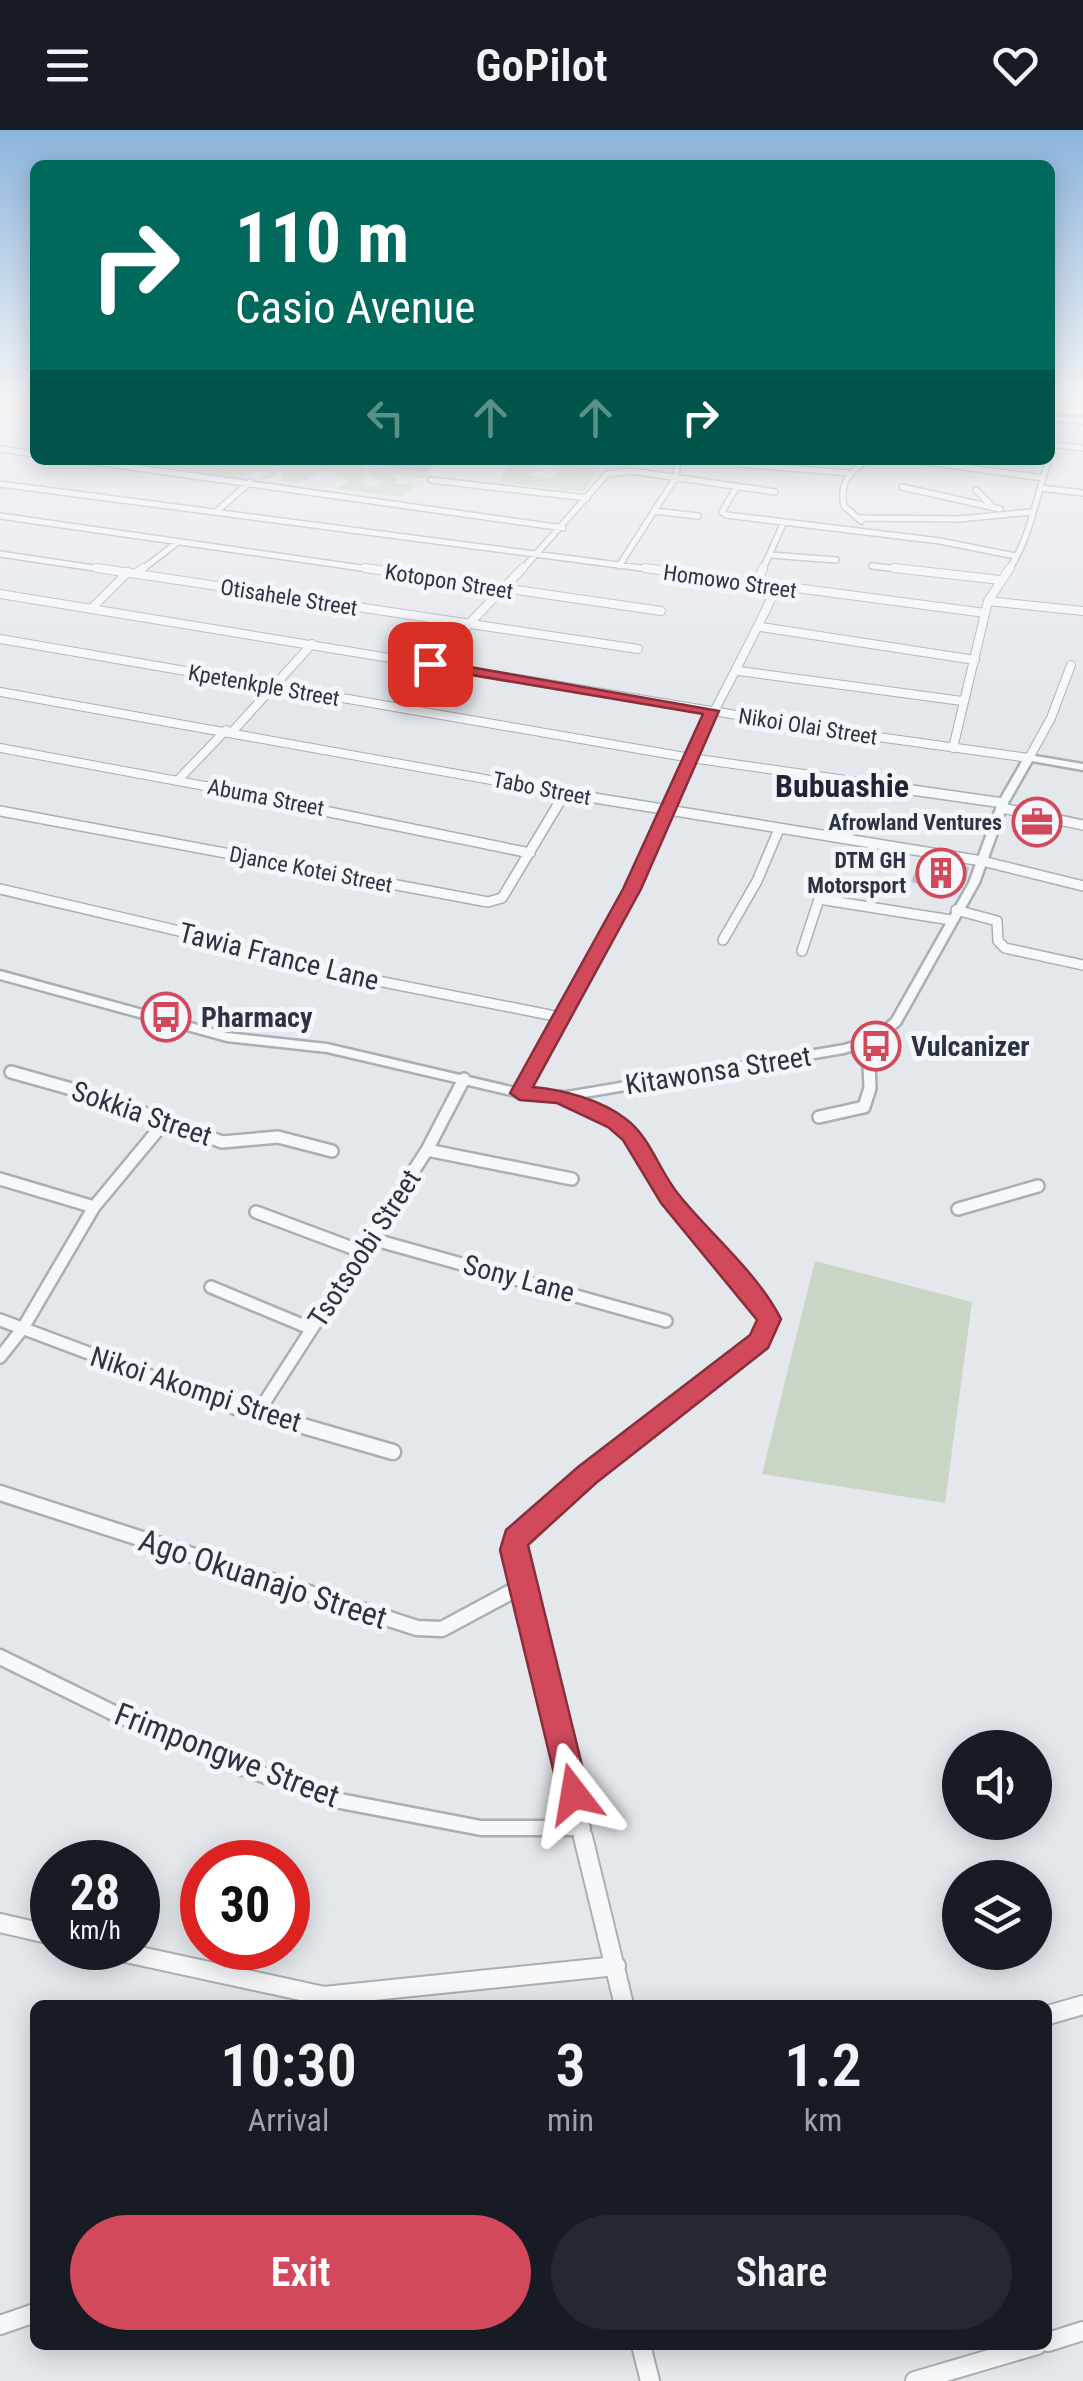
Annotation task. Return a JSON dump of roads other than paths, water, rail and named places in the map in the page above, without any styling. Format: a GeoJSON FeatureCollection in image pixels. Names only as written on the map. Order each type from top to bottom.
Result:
{"type":"FeatureCollection","features":[{"type":"Feature","properties":{"kind":"street","name":"Homowo Street"},"geometry":{"type":"LineString","coordinates":[[132,501],[984,613]]}},
{"type":"Feature","properties":{"kind":"street"},"geometry":{"type":"LineString","coordinates":[[217,512],[229,501]]}},
{"type":"Feature","properties":{"kind":"street"},"geometry":{"type":"LineString","coordinates":[[380,501],[563,528]]}},
{"type":"Feature","properties":{"kind":"street"},"geometry":{"type":"LineString","coordinates":[[430,664],[585,501]]}},
{"type":"Feature","properties":{"kind":"street"},"geometry":{"type":"LineString","coordinates":[[619,566],[660,501]]}},
{"type":"Feature","properties":{"kind":"street"},"geometry":{"type":"LineString","coordinates":[[728,501],[722,512],[726,515],[1015,556]]}},
{"type":"Feature","properties":{"kind":"street"},"geometry":{"type":"LineString","coordinates":[[843,501],[868,533]]}},
{"type":"Feature","properties":{"kind":"street"},"geometry":{"type":"LineString","coordinates":[[970,501],[1004,511]]}},
{"type":"Feature","properties":{"kind":"street"},"geometry":{"type":"LineString","coordinates":[[988,501],[993,506]]}},
{"type":"Feature","properties":{"kind":"street"},"geometry":{"type":"LineString","coordinates":[[953,748],[988,601],[1028,541],[1036,501]]}},
{"type":"Feature","properties":{"kind":"street"},"geometry":{"type":"LineString","coordinates":[[654,511],[698,516]]}},
{"type":"Feature","properties":{"kind":"street"},"geometry":{"type":"LineString","coordinates":[[859,518],[959,519],[1004,511],[1032,512]]}},
{"type":"Feature","properties":{"kind":"street","name":"Kotopon Street"},"geometry":{"type":"LineString","coordinates":[[0,516],[661,611]]}},
{"type":"Feature","properties":{"kind":"street"},"geometry":{"type":"LineString","coordinates":[[756,584],[784,522]]}},
{"type":"Feature","properties":{"kind":"street"},"geometry":{"type":"LineString","coordinates":[[92,608],[178,542]]}},
{"type":"Feature","properties":{"kind":"street","name":"Otisahele Street"},"geometry":{"type":"LineString","coordinates":[[0,554],[638,649]]}},
{"type":"Feature","properties":{"kind":"street"},"geometry":{"type":"LineString","coordinates":[[771,554],[836,560]]}},
{"type":"Feature","properties":{"kind":"street"},"geometry":{"type":"LineString","coordinates":[[872,566],[1000,580]]}},
{"type":"Feature","properties":{"kind":"street"},"geometry":{"type":"LineString","coordinates":[[520,1093],[632,889],[712,711],[739,671],[776,588]]}},
{"type":"Feature","properties":{"kind":"street","name":"Nikoi Olai Street"},"geometry":{"type":"LineString","coordinates":[[0,594],[1083,768]]}},
{"type":"Feature","properties":{"kind":"street"},"geometry":{"type":"LineString","coordinates":[[988,601],[1083,612]]}},
{"type":"Feature","properties":{"kind":"street"},"geometry":{"type":"LineString","coordinates":[[761,628],[975,660]]}},
{"type":"Feature","properties":{"kind":"street","name":"Kpetenkple Street"},"geometry":{"type":"LineString","coordinates":[[0,639],[691,758],[1002,806],[1083,825]]}},
{"type":"Feature","properties":{"kind":"street"},"geometry":{"type":"LineString","coordinates":[[178,780],[312,644]]}},
{"type":"Feature","properties":{"kind":"street"},"geometry":{"type":"LineString","coordinates":[[954,915],[982,861],[1002,806],[1051,718],[1070,665]]}},
{"type":"Feature","properties":{"kind":"street"},"geometry":{"type":"LineString","coordinates":[[739,671],[962,701]]}},
{"type":"Feature","properties":{"kind":"street","name":"Tabo Street"},"geometry":{"type":"LineString","coordinates":[[0,692],[230,730],[666,812],[982,861],[1083,886]]}},
{"type":"Feature","properties":{"kind":"street","name":"Abuma Street"},"geometry":{"type":"LineString","coordinates":[[0,748],[178,780],[530,853]]}},
{"type":"Feature","properties":{"kind":"street","name":"Djance Kotei Street"},"geometry":{"type":"LineString","coordinates":[[0,810],[482,902],[502,898],[565,792]]}},
{"type":"Feature","properties":{"kind":"street"},"geometry":{"type":"LineString","coordinates":[[724,940],[757,881],[779,829]]}},
{"type":"Feature","properties":{"kind":"street","name":"Tawia France Lane"},"geometry":{"type":"LineString","coordinates":[[0,888],[192,934],[262,958],[560,1016]]}},
{"type":"Feature","properties":{"kind":"street"},"geometry":{"type":"LineString","coordinates":[[802,951],[819,899],[997,920],[998,940],[1004,948],[1083,965]]}},
{"type":"Feature","properties":{"kind":"street","name":"Kitawonsa Street"},"geometry":{"type":"LineString","coordinates":[[0,976],[227,1037],[327,1048],[520,1093],[561,1096],[844,1050],[875,1040],[896,1022],[954,915]]}},
{"type":"Feature","properties":{"kind":"street"},"geometry":{"type":"LineString","coordinates":[[819,1118],[864,1107],[869,1101],[869,1064]]}},
{"type":"Feature","properties":{"kind":"street","name":"Sokkia Street"},"geometry":{"type":"LineString","coordinates":[[12,1072],[167,1119],[222,1142],[278,1136],[332,1152]]}},
{"type":"Feature","properties":{"kind":"street","name":"Tsotsoobi Street"},"geometry":{"type":"LineString","coordinates":[[255,1409],[266,1400],[372,1239],[464,1079]]}},
{"type":"Feature","properties":{"kind":"street"},"geometry":{"type":"LineString","coordinates":[[561,1096],[616,1122],[631,1135],[668,1198],[755,1296],[769,1319],[760,1342],[530,1523],[516,1539],[514,1550],[522,1586],[623,2000]]}},
{"type":"Feature","properties":{"kind":"street"},"geometry":{"type":"LineString","coordinates":[[0,1358],[23,1328],[94,1207],[167,1119]]}},
{"type":"Feature","properties":{"kind":"street"},"geometry":{"type":"LineString","coordinates":[[426,1150],[572,1179]]}},
{"type":"Feature","properties":{"kind":"street"},"geometry":{"type":"LineString","coordinates":[[0,1180],[94,1207]]}},
{"type":"Feature","properties":{"kind":"street"},"geometry":{"type":"LineString","coordinates":[[958,1210],[1038,1186]]}},
{"type":"Feature","properties":{"kind":"street"},"geometry":{"type":"LineString","coordinates":[[256,1212],[363,1252]]}},
{"type":"Feature","properties":{"kind":"street","name":"Sony Lane"},"geometry":{"type":"LineString","coordinates":[[372,1239],[666,1320]]}},
{"type":"Feature","properties":{"kind":"street"},"geometry":{"type":"LineString","coordinates":[[211,1286],[312,1328]]}},
{"type":"Feature","properties":{"kind":"street","name":"Nikoi Akompi Street"},"geometry":{"type":"LineString","coordinates":[[0,1320],[242,1410],[255,1409],[393,1452]]}},
{"type":"Feature","properties":{"kind":"street","name":"Ago Okuanajo Street"},"geometry":{"type":"LineString","coordinates":[[0,1492],[416,1628],[442,1630],[522,1586]]}},
{"type":"Feature","properties":{"kind":"street","name":"Frimpongwe Street"},"geometry":{"type":"LineString","coordinates":[[0,1657],[238,1766],[335,1800],[481,1828],[583,1828]]}},
{"type":"Feature","properties":{"kind":"street"},"geometry":{"type":"LineString","coordinates":[[0,1923],[30,1930]]}},
{"type":"Feature","properties":{"kind":"street"},"geometry":{"type":"LineString","coordinates":[[160,1961],[324,1996],[616,1966]]}},
{"type":"Feature","properties":{"kind":"street"},"geometry":{"type":"LineString","coordinates":[[1052,2014],[1083,2005]]}},
{"type":"Feature","properties":{"kind":"street"},"geometry":{"type":"LineString","coordinates":[[0,2325],[30,2316]]}},
{"type":"Feature","properties":{"kind":"street"},"geometry":{"type":"LineString","coordinates":[[1052,2341],[1083,2331]]}},
{"type":"Feature","properties":{"kind":"street"},"geometry":{"type":"LineString","coordinates":[[642,2350],[650,2381]]}},
{"type":"Feature","properties":{"kind":"street"},"geometry":{"type":"LineString","coordinates":[[916,2381],[1019,2350]]}},
{"type":"Feature","properties":{"kind":"place","name":"Afrowland Ventures"},"geometry":{"type":"Point","coordinates":[1037,822]}},
{"type":"Feature","properties":{"kind":"place","name":"DTM GH Motorsport"},"geometry":{"type":"Point","coordinates":[941,873]}},
{"type":"Feature","properties":{"kind":"place","name":"Pharmacy"},"geometry":{"type":"Point","coordinates":[166,1017]}},
{"type":"Feature","properties":{"kind":"place","name":"Vulcanizer"},"geometry":{"type":"Point","coordinates":[876,1046]}},
{"type":"Feature","properties":{"kind":"district","name":"Bubuashie"},"geometry":{"type":"Point","coordinates":[842,786]}}]}
